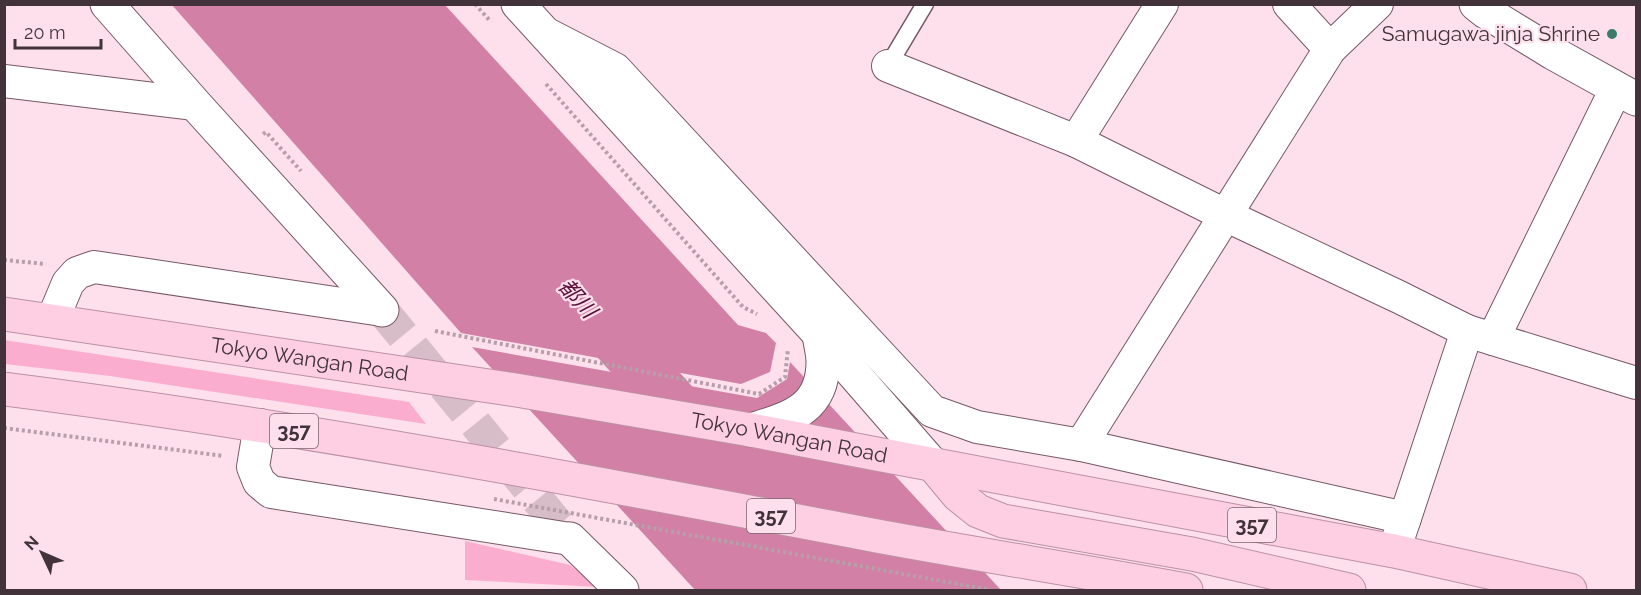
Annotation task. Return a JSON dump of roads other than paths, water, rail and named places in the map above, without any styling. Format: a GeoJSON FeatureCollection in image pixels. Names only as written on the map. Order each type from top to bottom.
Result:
{"type":"FeatureCollection","features":[{"type":"Feature","properties":{"kind":"highway","name":"Tokyo Wangan Road"},"geometry":{"type":"LineString","coordinates":[[4,314],[516,390],[751,430],[1394,551],[1570,591]]}},
{"type":"Feature","properties":{"kind":"highway","name":"357"},"geometry":{"type":"LineString","coordinates":[[4,389],[260,425],[583,481],[1186,591]]}},
{"type":"Feature","properties":{"kind":"highway"},"geometry":{"type":"LineString","coordinates":[[933,465],[965,501],[978,511],[1003,521],[1192,554],[1348,591]]}},
{"type":"Feature","properties":{"kind":"street"},"geometry":{"type":"LineString","coordinates":[[107,4],[382,310]]}},
{"type":"Feature","properties":{"kind":"street"},"geometry":{"type":"LineString","coordinates":[[518,4],[823,363],[819,387],[812,400],[788,418],[751,430]]}},
{"type":"Feature","properties":{"kind":"street"},"geometry":{"type":"LineString","coordinates":[[1076,141],[1162,4]]}},
{"type":"Feature","properties":{"kind":"street"},"geometry":{"type":"LineString","coordinates":[[1289,4],[1329,49]]}},
{"type":"Feature","properties":{"kind":"street"},"geometry":{"type":"LineString","coordinates":[[1081,446],[1329,49],[1377,4]]}},
{"type":"Feature","properties":{"kind":"street"},"geometry":{"type":"LineString","coordinates":[[1394,551],[1405,518],[1480,335],[1626,94],[1553,53],[1476,4]]}},
{"type":"Feature","properties":{"kind":"street"},"geometry":{"type":"LineString","coordinates":[[540,30],[615,69],[932,411],[977,427],[1081,446],[1405,518]]}},
{"type":"Feature","properties":{"kind":"street"},"geometry":{"type":"LineString","coordinates":[[888,66],[1076,141],[1225,215],[1480,335],[1636,383]]}},
{"type":"Feature","properties":{"kind":"street"},"geometry":{"type":"LineString","coordinates":[[4,81],[195,104]]}},
{"type":"Feature","properties":{"kind":"street"},"geometry":{"type":"LineString","coordinates":[[52,321],[68,283],[77,273],[94,267],[382,310]]}},
{"type":"Feature","properties":{"kind":"street"},"geometry":{"type":"LineString","coordinates":[[804,339],[933,465]]}},
{"type":"Feature","properties":{"kind":"street"},"geometry":{"type":"LineString","coordinates":[[260,425],[253,467],[259,482],[271,492],[570,539],[621,591]]}},
{"type":"Feature","properties":{"kind":"lane"},"geometry":{"type":"LineString","coordinates":[[888,66],[925,4]]}},
{"type":"Feature","properties":{"kind":"water"},"geometry":{"type":"Polygon","coordinates":[[[172,5],[445,5],[738,325],[766,333],[776,343],[770,372],[741,384],[461,333],[172,5]]]}},
{"type":"Feature","properties":{"kind":"water"},"geometry":{"type":"Polygon","coordinates":[[[472,347],[757,398],[787,379],[790,362],[1001,590],[695,590],[472,347]]]}},
{"type":"Feature","properties":{"kind":"waterway","name":"都川"},"geometry":{"type":"LineString","coordinates":[[592,313],[697,430]]}},
{"type":"Feature","properties":{"kind":"tunnel"},"geometry":{"type":"LineString","coordinates":[[382,310],[570,539]]}},
{"type":"Feature","properties":{"kind":"place","name":"Samugawa jinja Shrine"},"geometry":{"type":"Point","coordinates":[1612,34]}}]}
